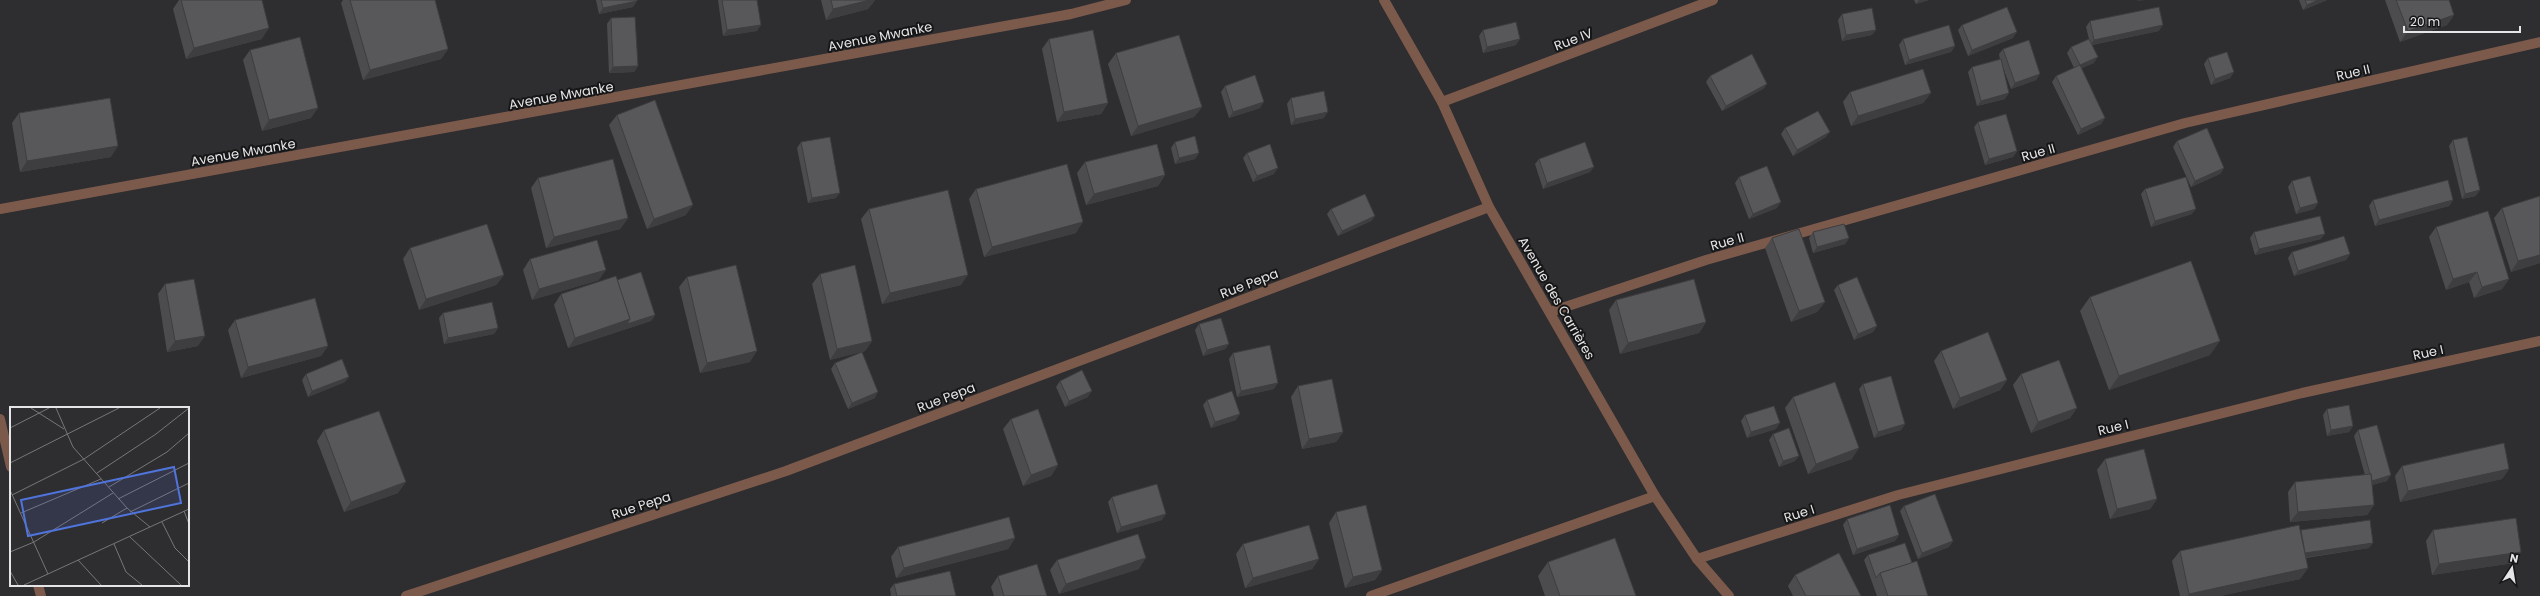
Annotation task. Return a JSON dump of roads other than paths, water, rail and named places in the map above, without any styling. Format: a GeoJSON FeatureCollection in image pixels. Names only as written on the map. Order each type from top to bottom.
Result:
{"type":"FeatureCollection","features":[{"type":"Feature","properties":{"kind":"street","name":"Avenue Mwanke"},"geometry":{"type":"LineString","coordinates":[[0,209],[1071,14],[1126,0]]}},
{"type":"Feature","properties":{"kind":"street","name":"Avenue des Carrières"},"geometry":{"type":"LineString","coordinates":[[1384,0],[1442,102],[1489,207],[1655,496],[1697,559],[1729,596]]}},
{"type":"Feature","properties":{"kind":"street","name":"Rue IV"},"geometry":{"type":"LineString","coordinates":[[1442,102],[1713,0]]}},
{"type":"Feature","properties":{"kind":"street","name":"Rue II"},"geometry":{"type":"LineString","coordinates":[[1550,312],[1706,260],[2185,123],[2540,42]]}},
{"type":"Feature","properties":{"kind":"street","name":"Rue Pepa"},"geometry":{"type":"LineString","coordinates":[[406,596],[786,471],[1489,207]]}},
{"type":"Feature","properties":{"kind":"street","name":"Rue I"},"geometry":{"type":"LineString","coordinates":[[1697,559],[1898,495],[2302,393],[2540,341]]}},
{"type":"Feature","properties":{"kind":"street"},"geometry":{"type":"LineString","coordinates":[[0,419],[10,463]]}},
{"type":"Feature","properties":{"kind":"street"},"geometry":{"type":"LineString","coordinates":[[1371,596],[1655,496]]}},
{"type":"Feature","properties":{"kind":"street"},"geometry":{"type":"LineString","coordinates":[[38,586],[41,596]]}}]}
